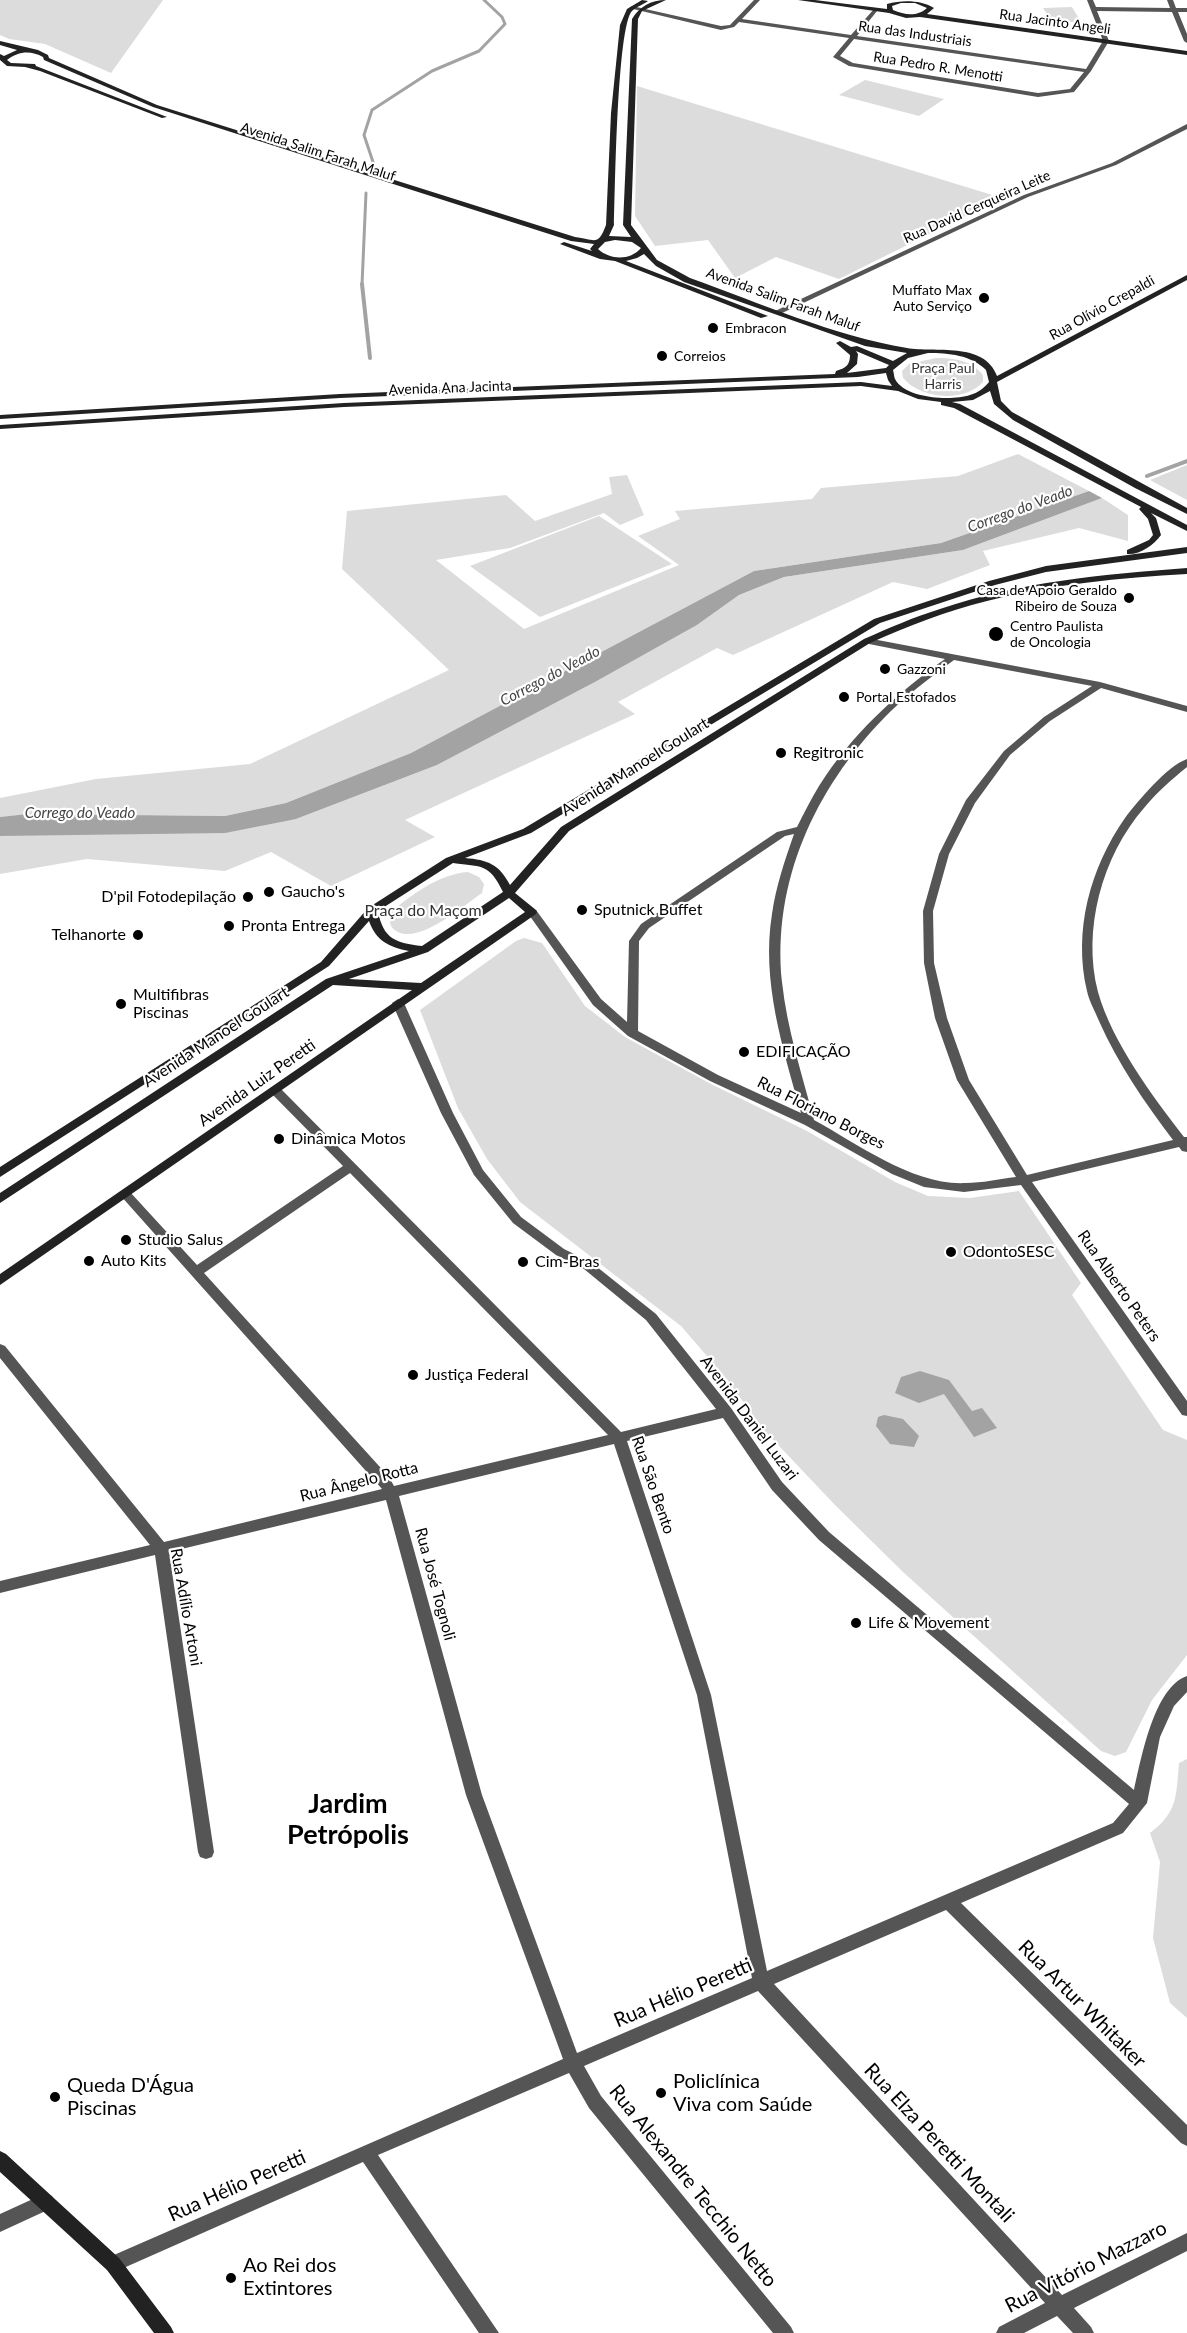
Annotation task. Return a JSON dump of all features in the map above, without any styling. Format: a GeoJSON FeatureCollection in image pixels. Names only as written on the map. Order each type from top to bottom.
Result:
{"type":"FeatureCollection","features":[{"type":"Feature","properties":{"kind":"main road"},"geometry":{"type":"LineString","coordinates":[[603,257],[594,249],[610,225],[614,112],[623,25],[632,8],[646,0]]}},
{"type":"Feature","properties":{"kind":"main road"},"geometry":{"type":"LineString","coordinates":[[638,242],[627,225],[635,19],[640,10],[663,0]]}},
{"type":"Feature","properties":{"kind":"main road"},"geometry":{"type":"LineString","coordinates":[[801,0],[874,11],[910,0],[925,2],[931,8],[930,11],[919,15]]}},
{"type":"Feature","properties":{"kind":"main road"},"geometry":{"type":"LineString","coordinates":[[837,0],[889,8]]}},
{"type":"Feature","properties":{"kind":"main road","name":"Rua Jacinto Angeli"},"geometry":{"type":"LineString","coordinates":[[889,8],[902,15],[919,15],[1187,53]]}},
{"type":"Feature","properties":{"kind":"main road"},"geometry":{"type":"LineString","coordinates":[[0,43],[29,51]]}},
{"type":"Feature","properties":{"kind":"main road"},"geometry":{"type":"LineString","coordinates":[[2,60],[15,52],[29,51]]}},
{"type":"Feature","properties":{"kind":"main road","name":"Avenida Salim Farah Maluf"},"geometry":{"type":"LineString","coordinates":[[29,51],[44,54],[46,59],[73,72],[155,106],[562,236],[601,241],[620,238],[638,242],[654,261],[676,275],[868,344],[897,350],[958,354],[986,365]]}},
{"type":"Feature","properties":{"kind":"main road"},"geometry":{"type":"LineString","coordinates":[[28,66],[46,59]]}},
{"type":"Feature","properties":{"kind":"main road","name":"Avenida Salim Farah Maluf"},"geometry":{"type":"LineString","coordinates":[[2,60],[15,66],[42,69],[145,111],[614,259],[722,302],[840,342],[891,367]]}},
{"type":"Feature","properties":{"kind":"main road"},"geometry":{"type":"LineString","coordinates":[[618,66],[632,66]]}},
{"type":"Feature","properties":{"kind":"main road"},"geometry":{"type":"LineString","coordinates":[[614,112],[630,112]]}},
{"type":"Feature","properties":{"kind":"main road"},"geometry":{"type":"LineString","coordinates":[[614,259],[638,256],[645,248]]}},
{"type":"Feature","properties":{"kind":"main road","name":"Rua Olívio Crepaldi"},"geometry":{"type":"LineString","coordinates":[[932,399],[971,398],[986,392],[994,382],[1187,277]]}},
{"type":"Feature","properties":{"kind":"main road"},"geometry":{"type":"LineString","coordinates":[[826,376],[851,368],[855,362],[854,354],[840,342]]}},
{"type":"Feature","properties":{"kind":"main road","name":"Avenida Ana Jacinta"},"geometry":{"type":"LineString","coordinates":[[0,417],[256,401],[858,375],[891,367],[911,355],[924,352]]}},
{"type":"Feature","properties":{"kind":"main road"},"geometry":{"type":"LineString","coordinates":[[986,365],[1030,363]]}},
{"type":"Feature","properties":{"kind":"main road"},"geometry":{"type":"LineString","coordinates":[[986,365],[992,371],[993,391],[1002,408],[1187,511]]}},
{"type":"Feature","properties":{"kind":"main road"},"geometry":{"type":"LineString","coordinates":[[891,367],[893,383],[900,389]]}},
{"type":"Feature","properties":{"kind":"main road","name":"Avenida Ana Jacinta"},"geometry":{"type":"LineString","coordinates":[[0,427],[256,411],[861,384],[900,389],[932,399]]}},
{"type":"Feature","properties":{"kind":"main road"},"geometry":{"type":"LineString","coordinates":[[932,399],[957,406],[1187,528]]}},
{"type":"Feature","properties":{"kind":"main road"},"geometry":{"type":"LineString","coordinates":[[256,401],[256,411]]}},
{"type":"Feature","properties":{"kind":"main road"},"geometry":{"type":"LineString","coordinates":[[140,408],[141,418]]}},
{"type":"Feature","properties":{"kind":"main road"},"geometry":{"type":"LineString","coordinates":[[1157,496],[1187,504]]}},
{"type":"Feature","properties":{"kind":"main road"},"geometry":{"type":"LineString","coordinates":[[1111,559],[1141,549],[1152,542],[1157,534],[1152,518],[1133,500]]}},
{"type":"Feature","properties":{"kind":"main road","name":"Avenida Manoel Goulart"},"geometry":{"type":"LineString","coordinates":[[0,1173],[325,964],[372,910],[450,860],[527,831],[877,621],[992,583],[1046,569],[1187,550]]}},
{"type":"Feature","properties":{"kind":"main road","name":"Avenida Manoel Goulart"},"geometry":{"type":"LineString","coordinates":[[0,1199],[330,981],[424,950],[509,893],[566,829],[867,642],[898,626],[955,607],[1036,586],[1087,578],[1187,571]]}},
{"type":"Feature","properties":{"kind":"main road","name":"Rua Floriano Borges"},"geometry":{"type":"LineString","coordinates":[[450,860],[482,863],[499,873],[509,893],[532,912]]}},
{"type":"Feature","properties":{"kind":"main road"},"geometry":{"type":"LineString","coordinates":[[372,910],[376,929],[381,937],[406,947],[424,950]]}},
{"type":"Feature","properties":{"kind":"main road","name":"Avenida Luiz Peretti"},"geometry":{"type":"LineString","coordinates":[[0,1280],[532,912]]}},
{"type":"Feature","properties":{"kind":"main road"},"geometry":{"type":"LineString","coordinates":[[330,981],[421,987]]}},
{"type":"Feature","properties":{"kind":"main road"},"geometry":{"type":"LineString","coordinates":[[0,2160],[113,2264],[165,2333]]}},
{"type":"Feature","properties":{"kind":"street"},"geometry":{"type":"LineString","coordinates":[[632,8],[721,28],[732,26],[758,0]]}},
{"type":"Feature","properties":{"kind":"street"},"geometry":{"type":"LineString","coordinates":[[1090,0],[1106,41]]}},
{"type":"Feature","properties":{"kind":"street"},"geometry":{"type":"LineString","coordinates":[[1170,0],[1187,41]]}},
{"type":"Feature","properties":{"kind":"street"},"geometry":{"type":"LineString","coordinates":[[1094,9],[1187,10]]}},
{"type":"Feature","properties":{"kind":"street"},"geometry":{"type":"LineString","coordinates":[[853,37],[874,11]]}},
{"type":"Feature","properties":{"kind":"street","name":"Rua das Industriais"},"geometry":{"type":"LineString","coordinates":[[738,20],[1088,71]]}},
{"type":"Feature","properties":{"kind":"street","name":"Rua Pedro R. Menotti"},"geometry":{"type":"LineString","coordinates":[[853,37],[836,57],[851,65],[1038,95],[1072,92],[1106,41]]}},
{"type":"Feature","properties":{"kind":"street","name":"Rua David Cerqueira Leite"},"geometry":{"type":"LineString","coordinates":[[777,312],[1026,196],[1114,164],[1187,126]]}},
{"type":"Feature","properties":{"kind":"street"},"geometry":{"type":"LineString","coordinates":[[867,642],[1100,685],[1187,710]]}},
{"type":"Feature","properties":{"kind":"street"},"geometry":{"type":"LineString","coordinates":[[809,1122],[781,1017],[775,961],[778,909],[790,853],[815,799],[849,750],[922,677],[953,657]]}},
{"type":"Feature","properties":{"kind":"street","name":"Rua Alberto Peters"},"geometry":{"type":"LineString","coordinates":[[1100,685],[1047,719],[1007,753],[970,802],[944,854],[928,910],[929,963],[940,1018],[963,1080],[1024,1180],[1187,1411]]}},
{"type":"Feature","properties":{"kind":"street"},"geometry":{"type":"LineString","coordinates":[[1185,1144],[1134,1079],[1111,1036],[1092,988],[1087,931],[1095,883],[1119,833],[1152,790],[1187,762]]}},
{"type":"Feature","properties":{"kind":"street"},"geometry":{"type":"LineString","coordinates":[[632,1033],[634,941],[645,926],[781,834],[801,829]]}},
{"type":"Feature","properties":{"kind":"street","name":"Rua Floriano Borges"},"geometry":{"type":"LineString","coordinates":[[532,912],[597,1002],[632,1033],[714,1078],[809,1122],[896,1171],[928,1184],[964,1188],[1024,1180],[1185,1144]]}},
{"type":"Feature","properties":{"kind":"street","name":"Avenida Daniel Luzari"},"geometry":{"type":"LineString","coordinates":[[398,1003],[447,1113],[478,1172],[517,1220],[560,1252],[588,1266],[651,1317],[726,1412],[777,1486],[824,1536],[1139,1803]]}},
{"type":"Feature","properties":{"kind":"street","name":"Rua São Bento"},"geometry":{"type":"LineString","coordinates":[[276,1091],[619,1438],[704,1695],[761,1982]]}},
{"type":"Feature","properties":{"kind":"street"},"geometry":{"type":"LineString","coordinates":[[196,1272],[351,1167]]}},
{"type":"Feature","properties":{"kind":"street","name":"Rua José Tognoli"},"geometry":{"type":"LineString","coordinates":[[126,1195],[384,1481],[391,1493],[474,1795],[573,2063]]}},
{"type":"Feature","properties":{"kind":"street","name":"Rua Adílio Artoni"},"geometry":{"type":"LineString","coordinates":[[0,1349],[161,1548],[206,1852]]}},
{"type":"Feature","properties":{"kind":"street","name":"Rua Ângelo Rotta"},"geometry":{"type":"LineString","coordinates":[[0,1587],[726,1412]]}},
{"type":"Feature","properties":{"kind":"street","name":"Rua Hélio Peretti"},"geometry":{"type":"LineString","coordinates":[[113,2264],[366,2152],[1118,1828],[1139,1803],[1153,1737],[1168,1702],[1187,1682]]}},
{"type":"Feature","properties":{"kind":"street","name":"Rua Artur Whitaker"},"geometry":{"type":"LineString","coordinates":[[948,1901],[1187,2137]]}},
{"type":"Feature","properties":{"kind":"street","name":"Rua Elza Peretti Montali"},"geometry":{"type":"LineString","coordinates":[[761,1982],[1085,2333]]}},
{"type":"Feature","properties":{"kind":"street","name":"Rua Alexandre Tecchio Netto"},"geometry":{"type":"LineString","coordinates":[[573,2063],[595,2102],[785,2333]]}},
{"type":"Feature","properties":{"kind":"street"},"geometry":{"type":"LineString","coordinates":[[366,2152],[490,2333]]}},
{"type":"Feature","properties":{"kind":"street"},"geometry":{"type":"LineString","coordinates":[[0,2223],[46,2202]]}},
{"type":"Feature","properties":{"kind":"street","name":"Rua Vitório Mazzaro"},"geometry":{"type":"LineString","coordinates":[[1005,2333],[1187,2242]]}},
{"type":"Feature","properties":{"kind":"green space"},"geometry":{"type":"Polygon","coordinates":[[[0,0],[163,0],[111,73],[45,44],[9,39],[0,35],[0,0]]]}},
{"type":"Feature","properties":{"kind":"green space"},"geometry":{"type":"Polygon","coordinates":[[[1072,7],[1081,22],[1052,22],[1043,8],[1072,7]]]}},
{"type":"Feature","properties":{"kind":"green space"},"geometry":{"type":"Polygon","coordinates":[[[865,80],[944,99],[919,116],[839,95],[865,80]]]}},
{"type":"Feature","properties":{"kind":"green space"},"geometry":{"type":"Polygon","coordinates":[[[637,86],[1002,198],[839,279],[776,257],[735,278],[708,240],[655,246],[635,216],[637,86]]]}},
{"type":"Feature","properties":{"kind":"green space","name":"Praça Paul Harris"},"geometry":{"type":"Polygon","coordinates":[[[936,358],[956,359],[968,363],[983,375],[983,382],[975,389],[965,393],[943,396],[920,390],[903,378],[902,371],[909,364],[936,358]]]}},
{"type":"Feature","properties":{"kind":"green space"},"geometry":{"type":"Polygon","coordinates":[[[1018,454],[1089,491],[941,543],[754,571],[411,753],[286,803],[225,816],[27,814],[0,817],[0,798],[96,779],[250,764],[449,670],[342,569],[347,511],[506,495],[535,521],[612,494],[609,477],[627,475],[644,515],[620,525],[604,513],[510,548],[436,560],[524,629],[679,565],[638,536],[680,519],[675,511],[812,499],[821,488],[958,476],[1018,454]]]}},
{"type":"Feature","properties":{"kind":"green space"},"geometry":{"type":"Polygon","coordinates":[[[1187,465],[1187,500],[1150,480],[1187,465]]]}},
{"type":"Feature","properties":{"kind":"green space"},"geometry":{"type":"Polygon","coordinates":[[[1102,498],[1128,515],[1128,541],[1079,528],[983,551],[990,565],[927,589],[893,582],[733,655],[717,648],[618,702],[635,714],[405,820],[435,837],[331,886],[271,852],[225,871],[87,859],[0,874],[0,836],[296,819],[437,765],[595,682],[697,625],[739,595],[784,577],[963,550],[1102,498]]]}},
{"type":"Feature","properties":{"kind":"green space"},"geometry":{"type":"Polygon","coordinates":[[[599,516],[672,564],[540,617],[470,566],[599,516]]]}},
{"type":"Feature","properties":{"kind":"green space","name":"Praça do Maçom"},"geometry":{"type":"Polygon","coordinates":[[[468,872],[479,877],[484,884],[482,893],[442,922],[407,934],[398,932],[391,926],[391,912],[408,898],[437,881],[468,872]]]}},
{"type":"Feature","properties":{"kind":"green space"},"geometry":{"type":"Polygon","coordinates":[[[524,938],[542,943],[585,1006],[625,1037],[711,1084],[807,1131],[895,1182],[928,1196],[970,1198],[1019,1191],[1081,1283],[1072,1295],[1163,1430],[1187,1440],[1187,1655],[1152,1700],[1126,1752],[1115,1756],[1101,1751],[903,1572],[763,1429],[726,1378],[681,1326],[520,1202],[487,1159],[458,1108],[420,1010],[516,941],[524,938]]]}},
{"type":"Feature","properties":{"kind":"green space"},"geometry":{"type":"Polygon","coordinates":[[[1187,1759],[1187,2018],[1170,2003],[1153,1938],[1160,1862],[1150,1833],[1171,1810],[1176,1794],[1179,1763],[1187,1759]]]}},
{"type":"Feature","properties":{"kind":"shaded area"},"geometry":{"type":"Polygon","coordinates":[[[1089,491],[1102,498],[963,550],[784,577],[739,595],[697,625],[595,682],[437,765],[296,819],[225,833],[0,836],[0,817],[27,814],[225,816],[286,803],[411,753],[754,571],[941,543],[1089,491]]]}},
{"type":"Feature","properties":{"kind":"shaded area"},"geometry":{"type":"Polygon","coordinates":[[[920,1371],[949,1380],[972,1411],[982,1408],[997,1428],[974,1437],[944,1394],[919,1403],[895,1393],[901,1377],[920,1371]]]}},
{"type":"Feature","properties":{"kind":"shaded area"},"geometry":{"type":"Polygon","coordinates":[[[884,1415],[903,1419],[919,1436],[914,1447],[890,1444],[876,1426],[878,1417],[884,1415]]]}},
{"type":"Feature","properties":{"kind":"waterway"},"geometry":{"type":"LineString","coordinates":[[373,172],[373,162],[364,135],[372,110],[432,71],[479,51],[505,24],[502,17],[484,0]]}},
{"type":"Feature","properties":{"kind":"waterway"},"geometry":{"type":"LineString","coordinates":[[362,284],[366,193]]}},
{"type":"Feature","properties":{"kind":"waterway"},"geometry":{"type":"LineString","coordinates":[[362,284],[370,358]]}},
{"type":"Feature","properties":{"kind":"waterway"},"geometry":{"type":"LineString","coordinates":[[1147,476],[1187,461]]}},
{"type":"Feature","properties":{"kind":"place","name":"Muffato Max Auto Serviço"},"geometry":{"type":"Point","coordinates":[984,298]}},
{"type":"Feature","properties":{"kind":"place","name":"Embracon"},"geometry":{"type":"Point","coordinates":[713,328]}},
{"type":"Feature","properties":{"kind":"place","name":"Correios"},"geometry":{"type":"Point","coordinates":[662,356]}},
{"type":"Feature","properties":{"kind":"place","name":"Casa de Apoio Geraldo Ribeiro de Souza"},"geometry":{"type":"Point","coordinates":[1129,598]}},
{"type":"Feature","properties":{"kind":"place","name":"Centro Paulista de Oncologia"},"geometry":{"type":"Point","coordinates":[996,634]}},
{"type":"Feature","properties":{"kind":"place","name":"Gazzoni"},"geometry":{"type":"Point","coordinates":[885,669]}},
{"type":"Feature","properties":{"kind":"place","name":"Portal Estofados"},"geometry":{"type":"Point","coordinates":[844,697]}},
{"type":"Feature","properties":{"kind":"place","name":"Regitronic"},"geometry":{"type":"Point","coordinates":[781,753]}},
{"type":"Feature","properties":{"kind":"place","name":"Gaucho's"},"geometry":{"type":"Point","coordinates":[269,892]}},
{"type":"Feature","properties":{"kind":"place","name":"D'pil Fotodepilação"},"geometry":{"type":"Point","coordinates":[248,897]}},
{"type":"Feature","properties":{"kind":"place","name":"Sputnick Buffet"},"geometry":{"type":"Point","coordinates":[582,910]}},
{"type":"Feature","properties":{"kind":"place","name":"Pronta Entrega"},"geometry":{"type":"Point","coordinates":[229,926]}},
{"type":"Feature","properties":{"kind":"place","name":"Telhanorte"},"geometry":{"type":"Point","coordinates":[138,935]}},
{"type":"Feature","properties":{"kind":"place","name":"Multifibras Piscinas"},"geometry":{"type":"Point","coordinates":[121,1004]}},
{"type":"Feature","properties":{"kind":"place","name":"EDIFICAÇÃO"},"geometry":{"type":"Point","coordinates":[744,1052]}},
{"type":"Feature","properties":{"kind":"place","name":"Dinâmica Motos"},"geometry":{"type":"Point","coordinates":[279,1139]}},
{"type":"Feature","properties":{"kind":"place","name":"Studio Salus"},"geometry":{"type":"Point","coordinates":[126,1240]}},
{"type":"Feature","properties":{"kind":"place","name":"OdontoSESC"},"geometry":{"type":"Point","coordinates":[951,1252]}},
{"type":"Feature","properties":{"kind":"place","name":"Auto Kits"},"geometry":{"type":"Point","coordinates":[89,1261]}},
{"type":"Feature","properties":{"kind":"place","name":"Cim-Bras"},"geometry":{"type":"Point","coordinates":[523,1262]}},
{"type":"Feature","properties":{"kind":"place","name":"Justiça Federal"},"geometry":{"type":"Point","coordinates":[413,1375]}},
{"type":"Feature","properties":{"kind":"place","name":"Life & Movement"},"geometry":{"type":"Point","coordinates":[856,1623]}},
{"type":"Feature","properties":{"kind":"place","name":"Policlínica Viva com Saúde"},"geometry":{"type":"Point","coordinates":[661,2093]}},
{"type":"Feature","properties":{"kind":"place","name":"Queda D'Água Piscinas"},"geometry":{"type":"Point","coordinates":[55,2097]}},
{"type":"Feature","properties":{"kind":"place","name":"Ao Rei dos Extintores"},"geometry":{"type":"Point","coordinates":[231,2278]}},
{"type":"Feature","properties":{"kind":"district","name":"Jardim Petrópolis"},"geometry":{"type":"Point","coordinates":[348,1820]}},
{"type":"Feature","properties":{"kind":"water label","name":"Corrego do Veado"},"geometry":{"type":"Point","coordinates":[1020,509]}},
{"type":"Feature","properties":{"kind":"water label","name":"Corrego do Veado"},"geometry":{"type":"Point","coordinates":[550,676]}},
{"type":"Feature","properties":{"kind":"water label","name":"Corrego do Veado"},"geometry":{"type":"Point","coordinates":[80,813]}}]}
